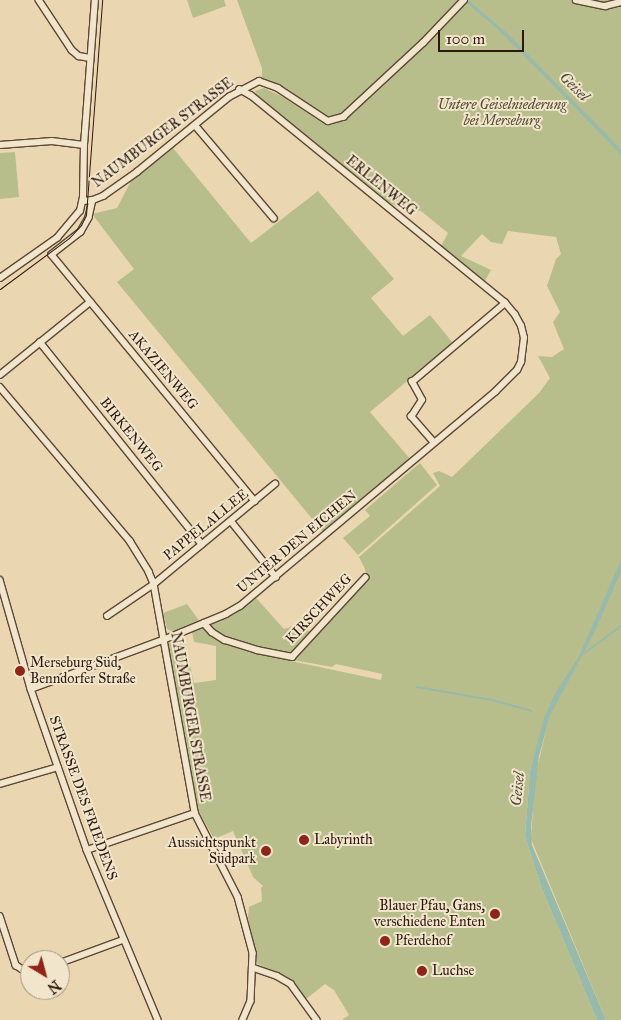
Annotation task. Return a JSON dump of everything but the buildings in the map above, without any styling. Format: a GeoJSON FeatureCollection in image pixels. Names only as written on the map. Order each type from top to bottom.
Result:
{"type":"FeatureCollection","features":[{"type":"Feature","properties":{"kind":"street"},"geometry":{"type":"LineString","coordinates":[[39,0],[72,50],[80,56],[90,58]]}},
{"type":"Feature","properties":{"kind":"street","name":"NAUMBURGER STRASSE"},"geometry":{"type":"LineString","coordinates":[[0,278],[57,238],[74,220],[83,201],[84,145],[95,0]]}},
{"type":"Feature","properties":{"kind":"street"},"geometry":{"type":"LineString","coordinates":[[576,0],[605,6],[621,2]]}},
{"type":"Feature","properties":{"kind":"street","name":"NAUMBURGER STRASSE"},"geometry":{"type":"LineString","coordinates":[[83,201],[93,200],[136,172],[240,90],[259,81],[268,83],[322,118],[336,120],[384,80],[462,2]]}},
{"type":"Feature","properties":{"kind":"street","name":"ERLENWEG"},"geometry":{"type":"LineString","coordinates":[[240,90],[251,96],[505,303]]}},
{"type":"Feature","properties":{"kind":"street"},"geometry":{"type":"LineString","coordinates":[[195,125],[274,218]]}},
{"type":"Feature","properties":{"kind":"street"},"geometry":{"type":"LineString","coordinates":[[0,146],[52,141],[84,145]]}},
{"type":"Feature","properties":{"kind":"street","name":"NAUMBURGER STRASSE"},"geometry":{"type":"LineString","coordinates":[[52,255],[81,232],[89,218],[93,200]]}},
{"type":"Feature","properties":{"kind":"street","name":"AKAZIENWEG"},"geometry":{"type":"LineString","coordinates":[[52,255],[254,501]]}},
{"type":"Feature","properties":{"kind":"street"},"geometry":{"type":"LineString","coordinates":[[0,376],[90,302]]}},
{"type":"Feature","properties":{"kind":"street"},"geometry":{"type":"LineString","coordinates":[[434,443],[411,417],[422,400],[412,382],[505,303]]}},
{"type":"Feature","properties":{"kind":"street","name":"UNTER DEN EICHEN"},"geometry":{"type":"LineString","coordinates":[[31,689],[204,623],[240,606],[276,577],[495,392],[517,370],[524,353],[524,338],[516,315],[505,303]]}},
{"type":"Feature","properties":{"kind":"street","name":"BIRKENWEG"},"geometry":{"type":"LineString","coordinates":[[40,342],[202,544]]}},
{"type":"Feature","properties":{"kind":"street","name":"NAUMBURGER STRASSE"},"geometry":{"type":"LineString","coordinates":[[0,387],[130,541],[146,565],[154,584],[195,813],[229,876],[242,906],[254,953],[251,1001],[243,1020]]}},
{"type":"Feature","properties":{"kind":"street","name":"PAPPELALLEE"},"geometry":{"type":"LineString","coordinates":[[154,584],[275,484]]}},
{"type":"Feature","properties":{"kind":"street"},"geometry":{"type":"LineString","coordinates":[[230,521],[276,577]]}},
{"type":"Feature","properties":{"kind":"street","name":"KIRSCHWEG"},"geometry":{"type":"LineString","coordinates":[[204,623],[212,632],[225,640],[257,650],[292,657],[365,578]]}},
{"type":"Feature","properties":{"kind":"street","name":"STRASSE DES FRIEDENS"},"geometry":{"type":"LineString","coordinates":[[0,580],[3,607],[87,850],[158,1020]]}},
{"type":"Feature","properties":{"kind":"street"},"geometry":{"type":"LineString","coordinates":[[107,616],[154,584]]}},
{"type":"Feature","properties":{"kind":"street"},"geometry":{"type":"LineString","coordinates":[[0,784],[58,767]]}},
{"type":"Feature","properties":{"kind":"street"},"geometry":{"type":"LineString","coordinates":[[87,850],[195,813]]}},
{"type":"Feature","properties":{"kind":"street"},"geometry":{"type":"LineString","coordinates":[[0,916],[16,965],[20,968]]}},
{"type":"Feature","properties":{"kind":"street"},"geometry":{"type":"LineString","coordinates":[[70,959],[123,940]]}},
{"type":"Feature","properties":{"kind":"street"},"geometry":{"type":"LineString","coordinates":[[254,968],[272,973],[291,984],[317,1020]]}},
{"type":"Feature","properties":{"kind":"green space"},"geometry":{"type":"Polygon","coordinates":[[[187,0],[224,0],[226,6],[193,18],[187,0]]]}},
{"type":"Feature","properties":{"kind":"green space","name":"Untere Geiselniederung bei Merseburg"},"geometry":{"type":"Polygon","coordinates":[[[237,0],[609,0],[606,7],[621,5],[621,1020],[606,1020],[531,839],[535,777],[549,718],[546,715],[530,771],[525,836],[542,889],[597,1020],[342,1020],[349,1015],[334,990],[325,984],[306,999],[287,978],[256,963],[248,917],[249,907],[262,901],[261,888],[263,886],[253,877],[233,831],[214,839],[198,810],[168,647],[170,639],[183,634],[194,683],[216,680],[216,646],[194,642],[192,632],[235,614],[256,598],[284,629],[296,625],[307,631],[315,630],[341,601],[366,582],[365,569],[359,557],[440,486],[433,473],[439,471],[452,477],[539,393],[550,378],[538,356],[552,357],[564,349],[553,322],[560,312],[547,286],[556,259],[561,254],[556,237],[508,231],[502,244],[491,242],[482,234],[461,256],[491,270],[485,281],[440,248],[448,233],[421,211],[397,207],[381,198],[257,96],[255,91],[264,88],[283,97],[327,126],[336,123],[333,118],[325,117],[286,88],[262,79],[262,68],[237,0]],[[238,650],[381,680],[382,674],[336,664],[332,667],[238,650]]]}},
{"type":"Feature","properties":{"kind":"green space"},"geometry":{"type":"Polygon","coordinates":[[[173,148],[251,243],[318,191],[394,279],[371,298],[403,336],[430,315],[453,343],[370,412],[411,460],[323,532],[117,282],[134,269],[92,214],[117,208],[131,181],[173,148]]]}},
{"type":"Feature","properties":{"kind":"green space"},"geometry":{"type":"Polygon","coordinates":[[[15,152],[19,197],[0,199],[0,153],[15,152]]]}},
{"type":"Feature","properties":{"kind":"green space"},"geometry":{"type":"Polygon","coordinates":[[[420,463],[437,485],[358,555],[343,538],[370,516],[365,510],[420,463]]]}},
{"type":"Feature","properties":{"kind":"green space"},"geometry":{"type":"Polygon","coordinates":[[[187,604],[200,622],[174,632],[167,629],[163,613],[187,604]]]}},
{"type":"Feature","properties":{"kind":"shaded area"},"geometry":{"type":"Polygon","coordinates":[[[463,0],[468,0],[507,33],[613,141],[621,150],[621,155],[500,31],[463,0]]]}},
{"type":"Feature","properties":{"kind":"shaded area"},"geometry":{"type":"Polygon","coordinates":[[[621,560],[621,572],[594,633],[550,716],[539,756],[531,827],[532,845],[606,1020],[597,1020],[542,889],[525,836],[530,771],[544,718],[556,692],[579,656],[621,560]]]}},
{"type":"Feature","properties":{"kind":"waterway"},"geometry":{"type":"LineString","coordinates":[[583,654],[621,626]]}},
{"type":"Feature","properties":{"kind":"waterway"},"geometry":{"type":"LineString","coordinates":[[417,687],[492,700],[532,711]]}},
{"type":"Feature","properties":{"kind":"tram line"},"geometry":{"type":"LineString","coordinates":[[0,289],[69,238],[81,225],[86,215],[102,0]]}},
{"type":"Feature","properties":{"kind":"place","name":"Merseburg Süd, Benndorfer Straße"},"geometry":{"type":"Point","coordinates":[20,671]}},
{"type":"Feature","properties":{"kind":"place","name":"Labyrinth"},"geometry":{"type":"Point","coordinates":[304,840]}},
{"type":"Feature","properties":{"kind":"place","name":"Aussichtspunkt Südpark"},"geometry":{"type":"Point","coordinates":[266,851]}},
{"type":"Feature","properties":{"kind":"place","name":"Blauer Pfau, Gans, verschiedene Enten"},"geometry":{"type":"Point","coordinates":[495,914]}},
{"type":"Feature","properties":{"kind":"place","name":"Pferdehof"},"geometry":{"type":"Point","coordinates":[385,941]}},
{"type":"Feature","properties":{"kind":"place","name":"Luchse"},"geometry":{"type":"Point","coordinates":[422,971]}},
{"type":"Feature","properties":{"kind":"water label","name":"Geisel"},"geometry":{"type":"Point","coordinates":[574,87]}},
{"type":"Feature","properties":{"kind":"water label","name":"Geisel"},"geometry":{"type":"Point","coordinates":[518,789]}}]}
